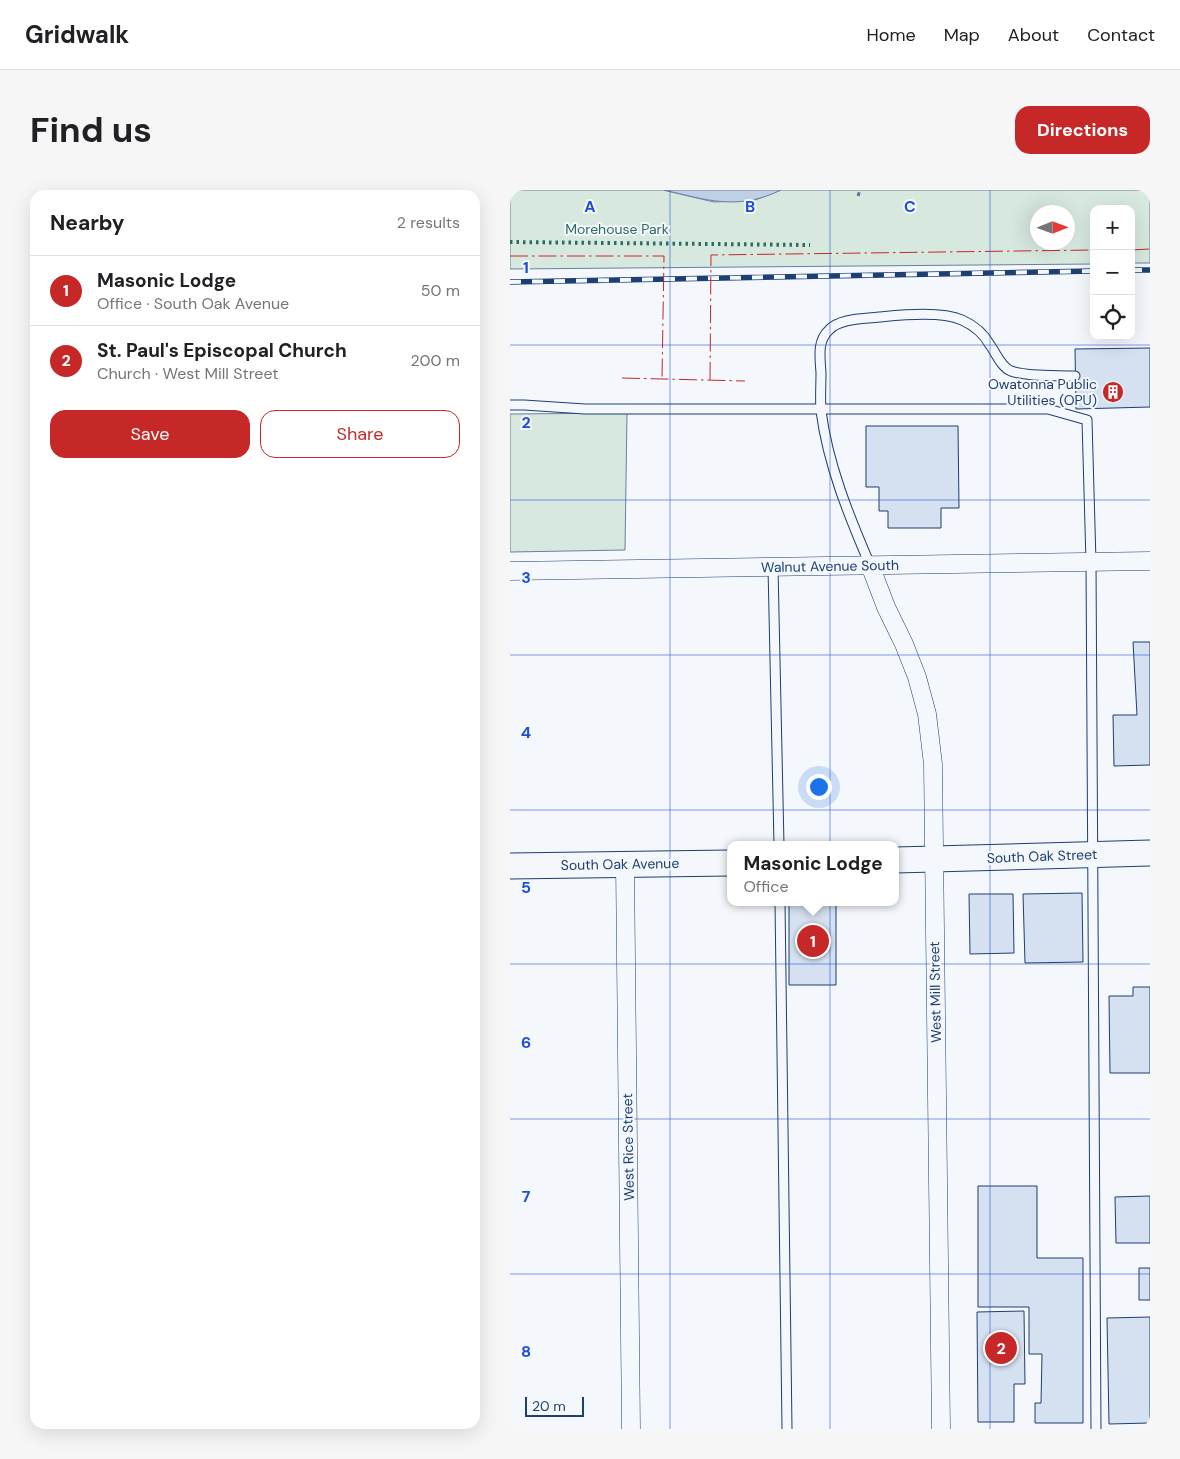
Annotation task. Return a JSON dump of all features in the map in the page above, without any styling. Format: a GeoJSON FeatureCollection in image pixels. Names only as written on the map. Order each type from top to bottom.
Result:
{"type":"FeatureCollection","features":[{"type":"Feature","properties":{"kind":"main road","name":"South Oak Street"},"geometry":{"type":"LineString","coordinates":[[933,860],[1150,853]]}},
{"type":"Feature","properties":{"kind":"main road"},"geometry":{"type":"LineString","coordinates":[[899,860],[933,860]]}},
{"type":"Feature","properties":{"kind":"main road","name":"South Oak Avenue"},"geometry":{"type":"LineString","coordinates":[[510,866],[727,863]]}},
{"type":"Feature","properties":{"kind":"street","name":"Walnut Avenue South"},"geometry":{"type":"LineString","coordinates":[[510,571],[1150,561]]}},
{"type":"Feature","properties":{"kind":"street","name":"West Mill Street"},"geometry":{"type":"LineString","coordinates":[[870,566],[917,676],[927,714],[933,764],[942,1429]]}},
{"type":"Feature","properties":{"kind":"street","name":"West Rice Street"},"geometry":{"type":"LineString","coordinates":[[625,864],[631,1429]]}},
{"type":"Feature","properties":{"kind":"lane"},"geometry":{"type":"LineString","coordinates":[[870,566],[842,497],[828,447],[821,408],[820,342],[829,329],[838,324],[853,320],[886,316],[944,316],[961,320],[976,328],[990,343],[996,356],[1010,370],[1032,374],[1075,376]]}},
{"type":"Feature","properties":{"kind":"lane"},"geometry":{"type":"LineString","coordinates":[[510,405],[585,409],[1048,409],[1086,420],[1091,562],[1096,1429]]}},
{"type":"Feature","properties":{"kind":"lane"},"geometry":{"type":"LineString","coordinates":[[773,567],[779,841]]}},
{"type":"Feature","properties":{"kind":"lane"},"geometry":{"type":"LineString","coordinates":[[780,906],[787,1429]]}},
{"type":"Feature","properties":{"kind":"path"},"geometry":{"type":"LineString","coordinates":[[858,196],[860,190]]}},
{"type":"Feature","properties":{"kind":"green space","name":"Morehouse Park"},"geometry":{"type":"Polygon","coordinates":[[[510,190],[663,190],[714,202],[755,200],[781,190],[1150,190],[1150,263],[1135,263],[1135,205],[1090,205],[1090,264],[510,269],[510,190]]]}},
{"type":"Feature","properties":{"kind":"green space"},"geometry":{"type":"Polygon","coordinates":[[[627,413],[625,550],[510,552],[510,414],[627,413]]]}},
{"type":"Feature","properties":{"kind":"water"},"geometry":{"type":"Polygon","coordinates":[[[664,190],[781,190],[751,200],[722,202],[664,190]]]}},
{"type":"Feature","properties":{"kind":"building","name":"Owatonna Public Utilities (OPU)"},"geometry":{"type":"Polygon","coordinates":[[[1150,348],[1150,407],[1076,409],[1075,349],[1150,348]]]}},
{"type":"Feature","properties":{"kind":"building"},"geometry":{"type":"Polygon","coordinates":[[[866,426],[958,426],[959,508],[941,508],[941,528],[888,528],[888,511],[879,511],[879,487],[866,487],[866,426]]]}},
{"type":"Feature","properties":{"kind":"building"},"geometry":{"type":"Polygon","coordinates":[[[1133,642],[1150,642],[1150,765],[1114,766],[1113,715],[1137,715],[1133,642]]]}},
{"type":"Feature","properties":{"kind":"building"},"geometry":{"type":"Polygon","coordinates":[[[1082,893],[1083,962],[1025,963],[1023,894],[1082,893]]]}},
{"type":"Feature","properties":{"kind":"building"},"geometry":{"type":"Polygon","coordinates":[[[969,894],[1013,894],[1014,953],[970,954],[969,894]]]}},
{"type":"Feature","properties":{"kind":"building"},"geometry":{"type":"Polygon","coordinates":[[[789,906],[836,906],[836,985],[789,985],[789,906]]]}},
{"type":"Feature","properties":{"kind":"building"},"geometry":{"type":"Polygon","coordinates":[[[1133,987],[1150,987],[1150,1073],[1110,1073],[1109,996],[1133,996],[1133,987]]]}},
{"type":"Feature","properties":{"kind":"building"},"geometry":{"type":"Polygon","coordinates":[[[978,1186],[1037,1186],[1037,1258],[1083,1258],[1083,1423],[1035,1423],[1035,1403],[1041,1403],[1042,1354],[1029,1354],[1029,1307],[978,1307],[978,1186]]]}},
{"type":"Feature","properties":{"kind":"building"},"geometry":{"type":"Polygon","coordinates":[[[1150,1196],[1150,1243],[1116,1243],[1115,1197],[1150,1196]]]}},
{"type":"Feature","properties":{"kind":"building"},"geometry":{"type":"Polygon","coordinates":[[[1139,1268],[1150,1268],[1150,1300],[1139,1300],[1139,1268]]]}},
{"type":"Feature","properties":{"kind":"building"},"geometry":{"type":"Polygon","coordinates":[[[1024,1311],[1025,1384],[1014,1384],[1014,1422],[978,1422],[977,1312],[1024,1311]]]}},
{"type":"Feature","properties":{"kind":"building"},"geometry":{"type":"Polygon","coordinates":[[[1150,1317],[1150,1423],[1109,1424],[1107,1318],[1150,1317]]]}},
{"type":"Feature","properties":{"kind":"railway"},"geometry":{"type":"LineString","coordinates":[[1135,270],[1150,270]]}},
{"type":"Feature","properties":{"kind":"railway"},"geometry":{"type":"LineString","coordinates":[[510,282],[1090,271]]}},
{"type":"Feature","properties":{"kind":"hedge"},"geometry":{"type":"LineString","coordinates":[[510,242],[810,245]]}},
{"type":"Feature","properties":{"kind":"power"},"geometry":{"type":"LineString","coordinates":[[1135,250],[1150,249]]}},
{"type":"Feature","properties":{"kind":"power"},"geometry":{"type":"LineString","coordinates":[[710,380],[711,255],[1090,250]]}},
{"type":"Feature","properties":{"kind":"power"},"geometry":{"type":"LineString","coordinates":[[510,256],[664,256],[662,379]]}},
{"type":"Feature","properties":{"kind":"power"},"geometry":{"type":"LineString","coordinates":[[622,378],[745,381]]}},
{"type":"Feature","properties":{"kind":"place","name":"Owatonna Public Utilities (OPU)"},"geometry":{"type":"Point","coordinates":[1113,392]}},
{"type":"Feature","properties":{"kind":"place","name":"Masonic Lodge"},"geometry":{"type":"Point","coordinates":[813,941]}},
{"type":"Feature","properties":{"kind":"place","name":"St. Paul's Episcopal Church"},"geometry":{"type":"Point","coordinates":[1001,1348]}}]}
